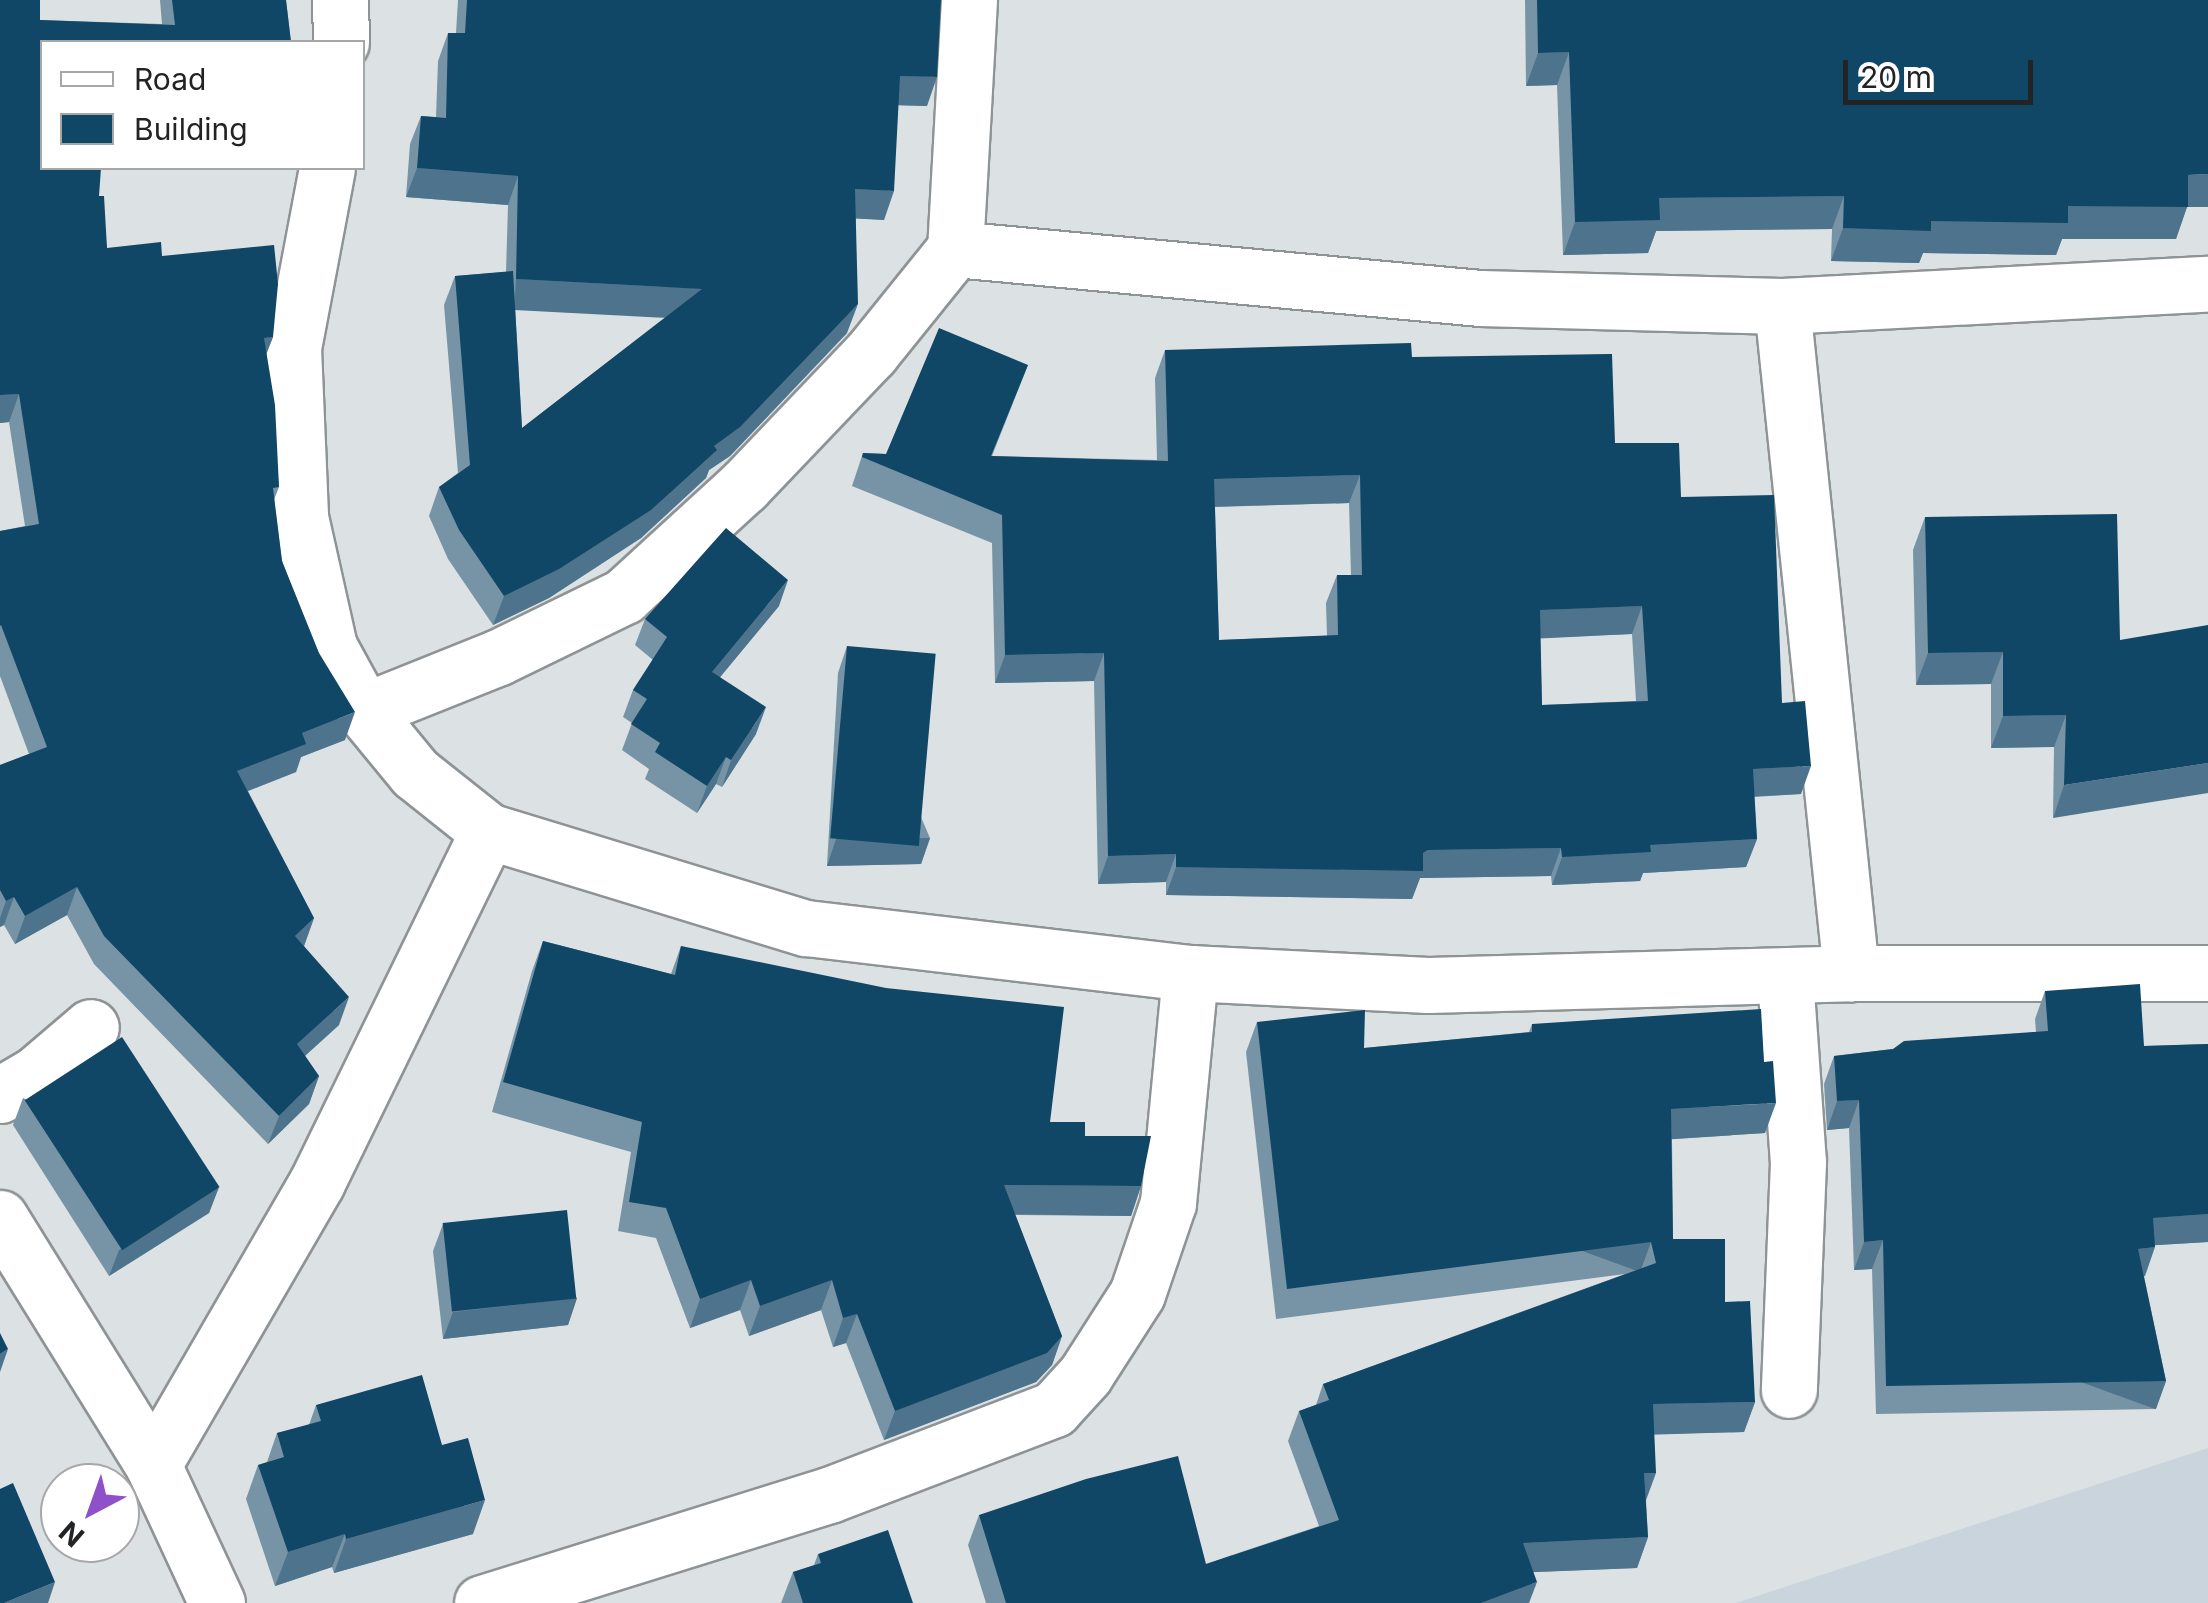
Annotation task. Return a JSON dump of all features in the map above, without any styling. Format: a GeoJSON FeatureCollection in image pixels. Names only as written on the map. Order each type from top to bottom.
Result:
{"type":"FeatureCollection","features":[{"type":"Feature","properties":{"kind":"street"},"geometry":{"type":"LineString","coordinates":[[340,0],[341,40]]}},
{"type":"Feature","properties":{"kind":"street"},"geometry":{"type":"LineString","coordinates":[[364,711],[499,657],[624,596],[744,486],[871,353],[955,248],[969,0]]}},
{"type":"Feature","properties":{"kind":"street"},"geometry":{"type":"LineString","coordinates":[[327,170],[293,348],[300,517],[329,647],[364,711],[415,773],[488,831],[806,928],[1190,973],[1428,984],[1851,974],[2208,974]]}},
{"type":"Feature","properties":{"kind":"street"},"geometry":{"type":"LineString","coordinates":[[955,248],[1480,298],[1782,306],[2208,284]]}},
{"type":"Feature","properties":{"kind":"street"},"geometry":{"type":"LineString","coordinates":[[1782,306],[1851,974]]}},
{"type":"Feature","properties":{"kind":"street"},"geometry":{"type":"LineString","coordinates":[[153,1465],[317,1182],[488,831]]}},
{"type":"Feature","properties":{"kind":"street"},"geometry":{"type":"LineString","coordinates":[[482,1603],[829,1495],[1054,1409],[1085,1375],[1137,1294],[1168,1202],[1190,973]]}},
{"type":"Feature","properties":{"kind":"street"},"geometry":{"type":"LineString","coordinates":[[1784,977],[1798,1162],[1789,1390]]}},
{"type":"Feature","properties":{"kind":"street"},"geometry":{"type":"LineString","coordinates":[[0,1094],[36,1074],[91,1027]]}},
{"type":"Feature","properties":{"kind":"street"},"geometry":{"type":"LineString","coordinates":[[0,1218],[153,1465],[217,1603]]}},
{"type":"Feature","properties":{"kind":"shaded area"},"geometry":{"type":"Polygon","coordinates":[[[2208,1448],[2208,1603],[1736,1603],[2208,1448]]]}},
{"type":"Feature","properties":{"kind":"building"},"geometry":{"type":"Polygon","coordinates":[[[0,0],[40,0],[40,20],[175,25],[172,0],[286,0],[291,40],[40,40],[40,170],[101,170],[99,196],[104,196],[107,248],[161,242],[162,256],[274,245],[278,284],[273,337],[264,338],[275,405],[279,487],[273,488],[282,561],[319,653],[355,712],[302,733],[306,744],[237,771],[314,918],[295,936],[349,997],[297,1044],[319,1076],[279,1116],[104,936],[77,887],[25,916],[14,897],[6,901],[0,890],[0,765],[47,747],[0,626],[0,531],[39,524],[19,394],[0,395],[0,0]]]}},
{"type":"Feature","properties":{"kind":"building"},"geometry":{"type":"Polygon","coordinates":[[[467,0],[941,0],[937,77],[900,76],[894,191],[855,189],[858,304],[740,427],[714,446],[717,450],[651,510],[559,569],[504,596],[459,530],[439,487],[470,465],[455,276],[513,271],[522,428],[702,289],[516,279],[518,176],[417,168],[421,116],[446,118],[448,33],[465,33],[467,0]]]}},
{"type":"Feature","properties":{"kind":"building"},"geometry":{"type":"Polygon","coordinates":[[[1537,0],[2208,0],[2208,174],[2188,175],[2188,207],[2068,206],[2068,223],[1931,221],[1931,231],[1843,228],[1844,196],[1659,198],[1660,220],[1575,222],[1569,52],[1538,53],[1537,0]]]}},
{"type":"Feature","properties":{"kind":"building"},"geometry":{"type":"Polygon","coordinates":[[[939,328],[1028,365],[991,456],[1168,461],[1165,350],[1411,343],[1412,357],[1612,354],[1615,443],[1679,443],[1681,497],[1774,495],[1782,703],[1805,701],[1811,766],[1753,769],[1757,839],[1650,845],[1651,852],[1562,857],[1561,848],[1428,850],[1423,853],[1423,871],[1176,867],[1176,854],[1108,856],[1104,653],[1005,655],[1002,515],[862,457],[863,453],[886,454],[939,328]],[[1360,475],[1214,479],[1219,640],[1338,635],[1337,575],[1362,575],[1360,475]],[[1642,606],[1540,610],[1542,705],[1648,701],[1642,606]]]}},
{"type":"Feature","properties":{"kind":"building"},"geometry":{"type":"Polygon","coordinates":[[[2117,514],[2120,640],[2208,625],[2208,763],[2064,785],[2066,715],[2003,716],[2003,652],[1928,653],[1925,517],[2117,514]]]}},
{"type":"Feature","properties":{"kind":"building"},"geometry":{"type":"Polygon","coordinates":[[[726,528],[788,580],[712,672],[766,707],[731,760],[726,757],[707,786],[655,752],[660,743],[631,724],[647,699],[633,690],[667,637],[645,619],[726,528]]]}},
{"type":"Feature","properties":{"kind":"building"},"geometry":{"type":"Polygon","coordinates":[[[847,646],[936,654],[919,846],[830,838],[847,646]]]}},
{"type":"Feature","properties":{"kind":"building"},"geometry":{"type":"Polygon","coordinates":[[[543,941],[675,975],[681,946],[886,988],[1064,1007],[1050,1122],[1085,1122],[1085,1136],[1151,1136],[1141,1186],[1004,1185],[1062,1336],[1047,1353],[895,1411],[857,1314],[843,1318],[832,1280],[760,1306],[751,1280],[700,1299],[666,1208],[629,1202],[642,1122],[503,1082],[543,941]]]}},
{"type":"Feature","properties":{"kind":"building"},"geometry":{"type":"Polygon","coordinates":[[[2140,984],[2144,1046],[2208,1044],[2208,1214],[2153,1218],[2155,1247],[2138,1249],[2166,1381],[1886,1386],[1883,1240],[1864,1242],[1859,1100],[1837,1101],[1834,1056],[1893,1049],[1904,1041],[2048,1031],[2045,991],[2140,984]]]}},
{"type":"Feature","properties":{"kind":"building"},"geometry":{"type":"Polygon","coordinates":[[[1761,1009],[1764,1062],[1773,1061],[1776,1103],[1671,1109],[1673,1239],[1725,1239],[1725,1302],[1750,1301],[1755,1402],[1653,1404],[1656,1473],[1644,1473],[1648,1537],[1523,1543],[1537,1582],[1481,1603],[1006,1603],[979,1515],[1086,1479],[1178,1456],[1206,1564],[1339,1520],[1299,1411],[1329,1400],[1323,1384],[1656,1263],[1651,1242],[1287,1289],[1257,1022],[1365,1010],[1364,1048],[1532,1032],[1532,1024],[1761,1009]]]}},
{"type":"Feature","properties":{"kind":"building"},"geometry":{"type":"Polygon","coordinates":[[[122,1037],[219,1187],[122,1250],[25,1100],[122,1037]]]}},
{"type":"Feature","properties":{"kind":"building"},"geometry":{"type":"Polygon","coordinates":[[[567,1210],[576,1299],[452,1312],[443,1223],[567,1210]]]}},
{"type":"Feature","properties":{"kind":"building"},"geometry":{"type":"Polygon","coordinates":[[[0,1333],[8,1349],[0,1354],[0,1333]]]}},
{"type":"Feature","properties":{"kind":"building"},"geometry":{"type":"Polygon","coordinates":[[[422,1375],[442,1445],[468,1438],[485,1500],[288,1552],[258,1465],[284,1457],[277,1433],[321,1421],[316,1405],[422,1375]]]}},
{"type":"Feature","properties":{"kind":"building"},"geometry":{"type":"Polygon","coordinates":[[[13,1483],[40,1547],[40,1563],[47,1563],[55,1582],[4,1603],[0,1603],[0,1489],[13,1483]]]}},
{"type":"Feature","properties":{"kind":"building"},"geometry":{"type":"Polygon","coordinates":[[[888,1530],[913,1603],[803,1603],[793,1572],[821,1563],[818,1554],[888,1530]]]}}]}
